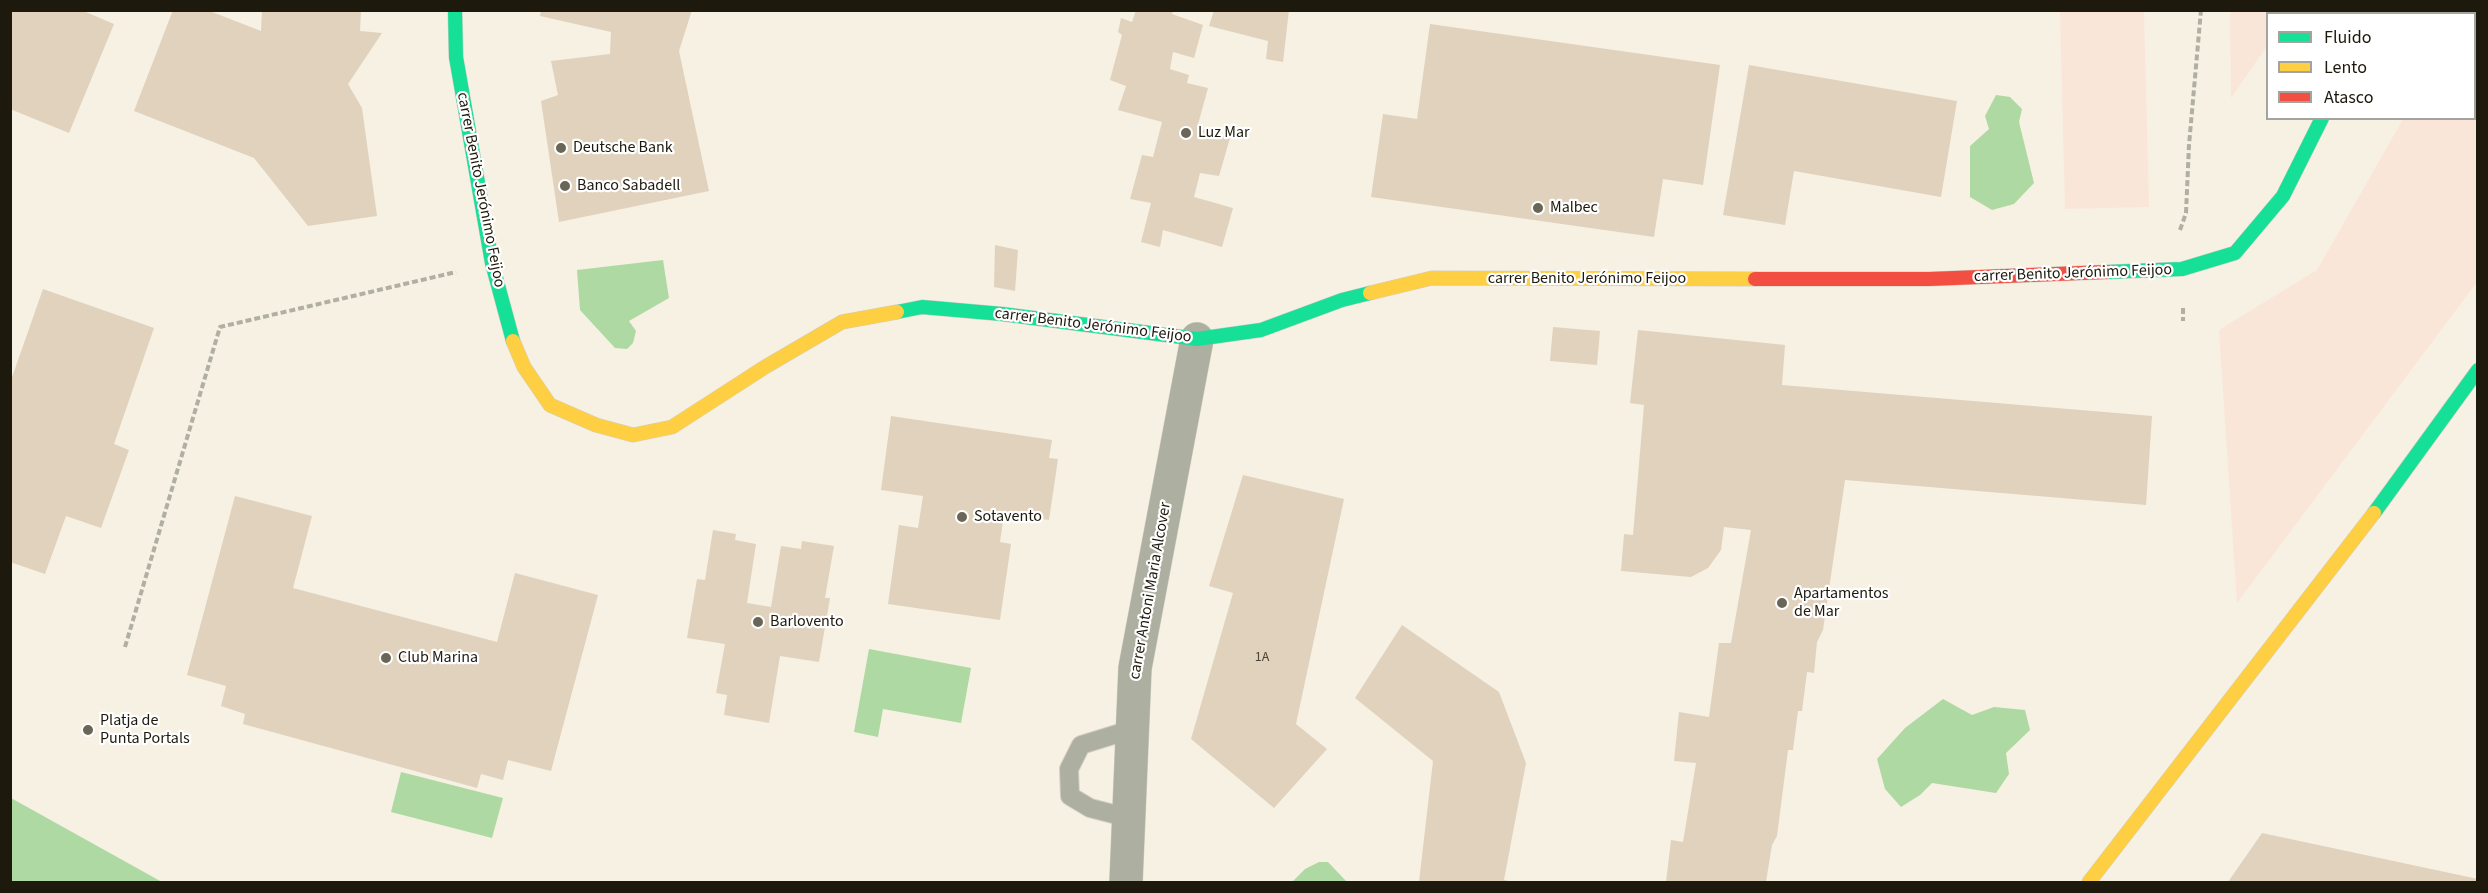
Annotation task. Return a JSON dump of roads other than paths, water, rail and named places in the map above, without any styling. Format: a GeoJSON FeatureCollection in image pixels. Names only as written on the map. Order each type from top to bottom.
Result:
{"type":"FeatureCollection","features":[{"type":"Feature","properties":{"kind":"street","name":"carrer Benito Jerónimo Feijoo"},"geometry":{"type":"LineString","coordinates":[[455,10],[456,57],[492,263],[511,335],[524,367],[550,405],[596,425],[633,435],[672,427],[765,367],[842,322],[922,307],[1197,339],[1261,330],[1342,300],[1432,278],[1929,279],[2182,269],[2235,253],[2283,196],[2321,120]]}},
{"type":"Feature","properties":{"kind":"street","name":"carrer Antoni Maria Alcover"},"geometry":{"type":"LineString","coordinates":[[1126,882],[1135,668],[1197,339]]}},
{"type":"Feature","properties":{"kind":"street"},"geometry":{"type":"LineString","coordinates":[[2089,882],[2386,497],[2478,370]]}},
{"type":"Feature","properties":{"kind":"lane"},"geometry":{"type":"LineString","coordinates":[[1129,818],[1090,808],[1070,796],[1069,769],[1082,745],[1133,729]]}},
{"type":"Feature","properties":{"kind":"place","name":"Luz Mar"},"geometry":{"type":"Point","coordinates":[1186,133]}},
{"type":"Feature","properties":{"kind":"place","name":"Deutsche Bank"},"geometry":{"type":"Point","coordinates":[561,148]}},
{"type":"Feature","properties":{"kind":"place","name":"Banco Sabadell"},"geometry":{"type":"Point","coordinates":[565,186]}},
{"type":"Feature","properties":{"kind":"place","name":"Malbec"},"geometry":{"type":"Point","coordinates":[1538,208]}},
{"type":"Feature","properties":{"kind":"place","name":"Sotavento"},"geometry":{"type":"Point","coordinates":[962,517]}},
{"type":"Feature","properties":{"kind":"place","name":"Apartamentos de Mar"},"geometry":{"type":"Point","coordinates":[1782,603]}},
{"type":"Feature","properties":{"kind":"place","name":"Barlovento"},"geometry":{"type":"Point","coordinates":[758,622]}},
{"type":"Feature","properties":{"kind":"place","name":"Club Marina"},"geometry":{"type":"Point","coordinates":[386,658]}},
{"type":"Feature","properties":{"kind":"place","name":"Platja de Punta Portals"},"geometry":{"type":"Point","coordinates":[88,730]}}]}
